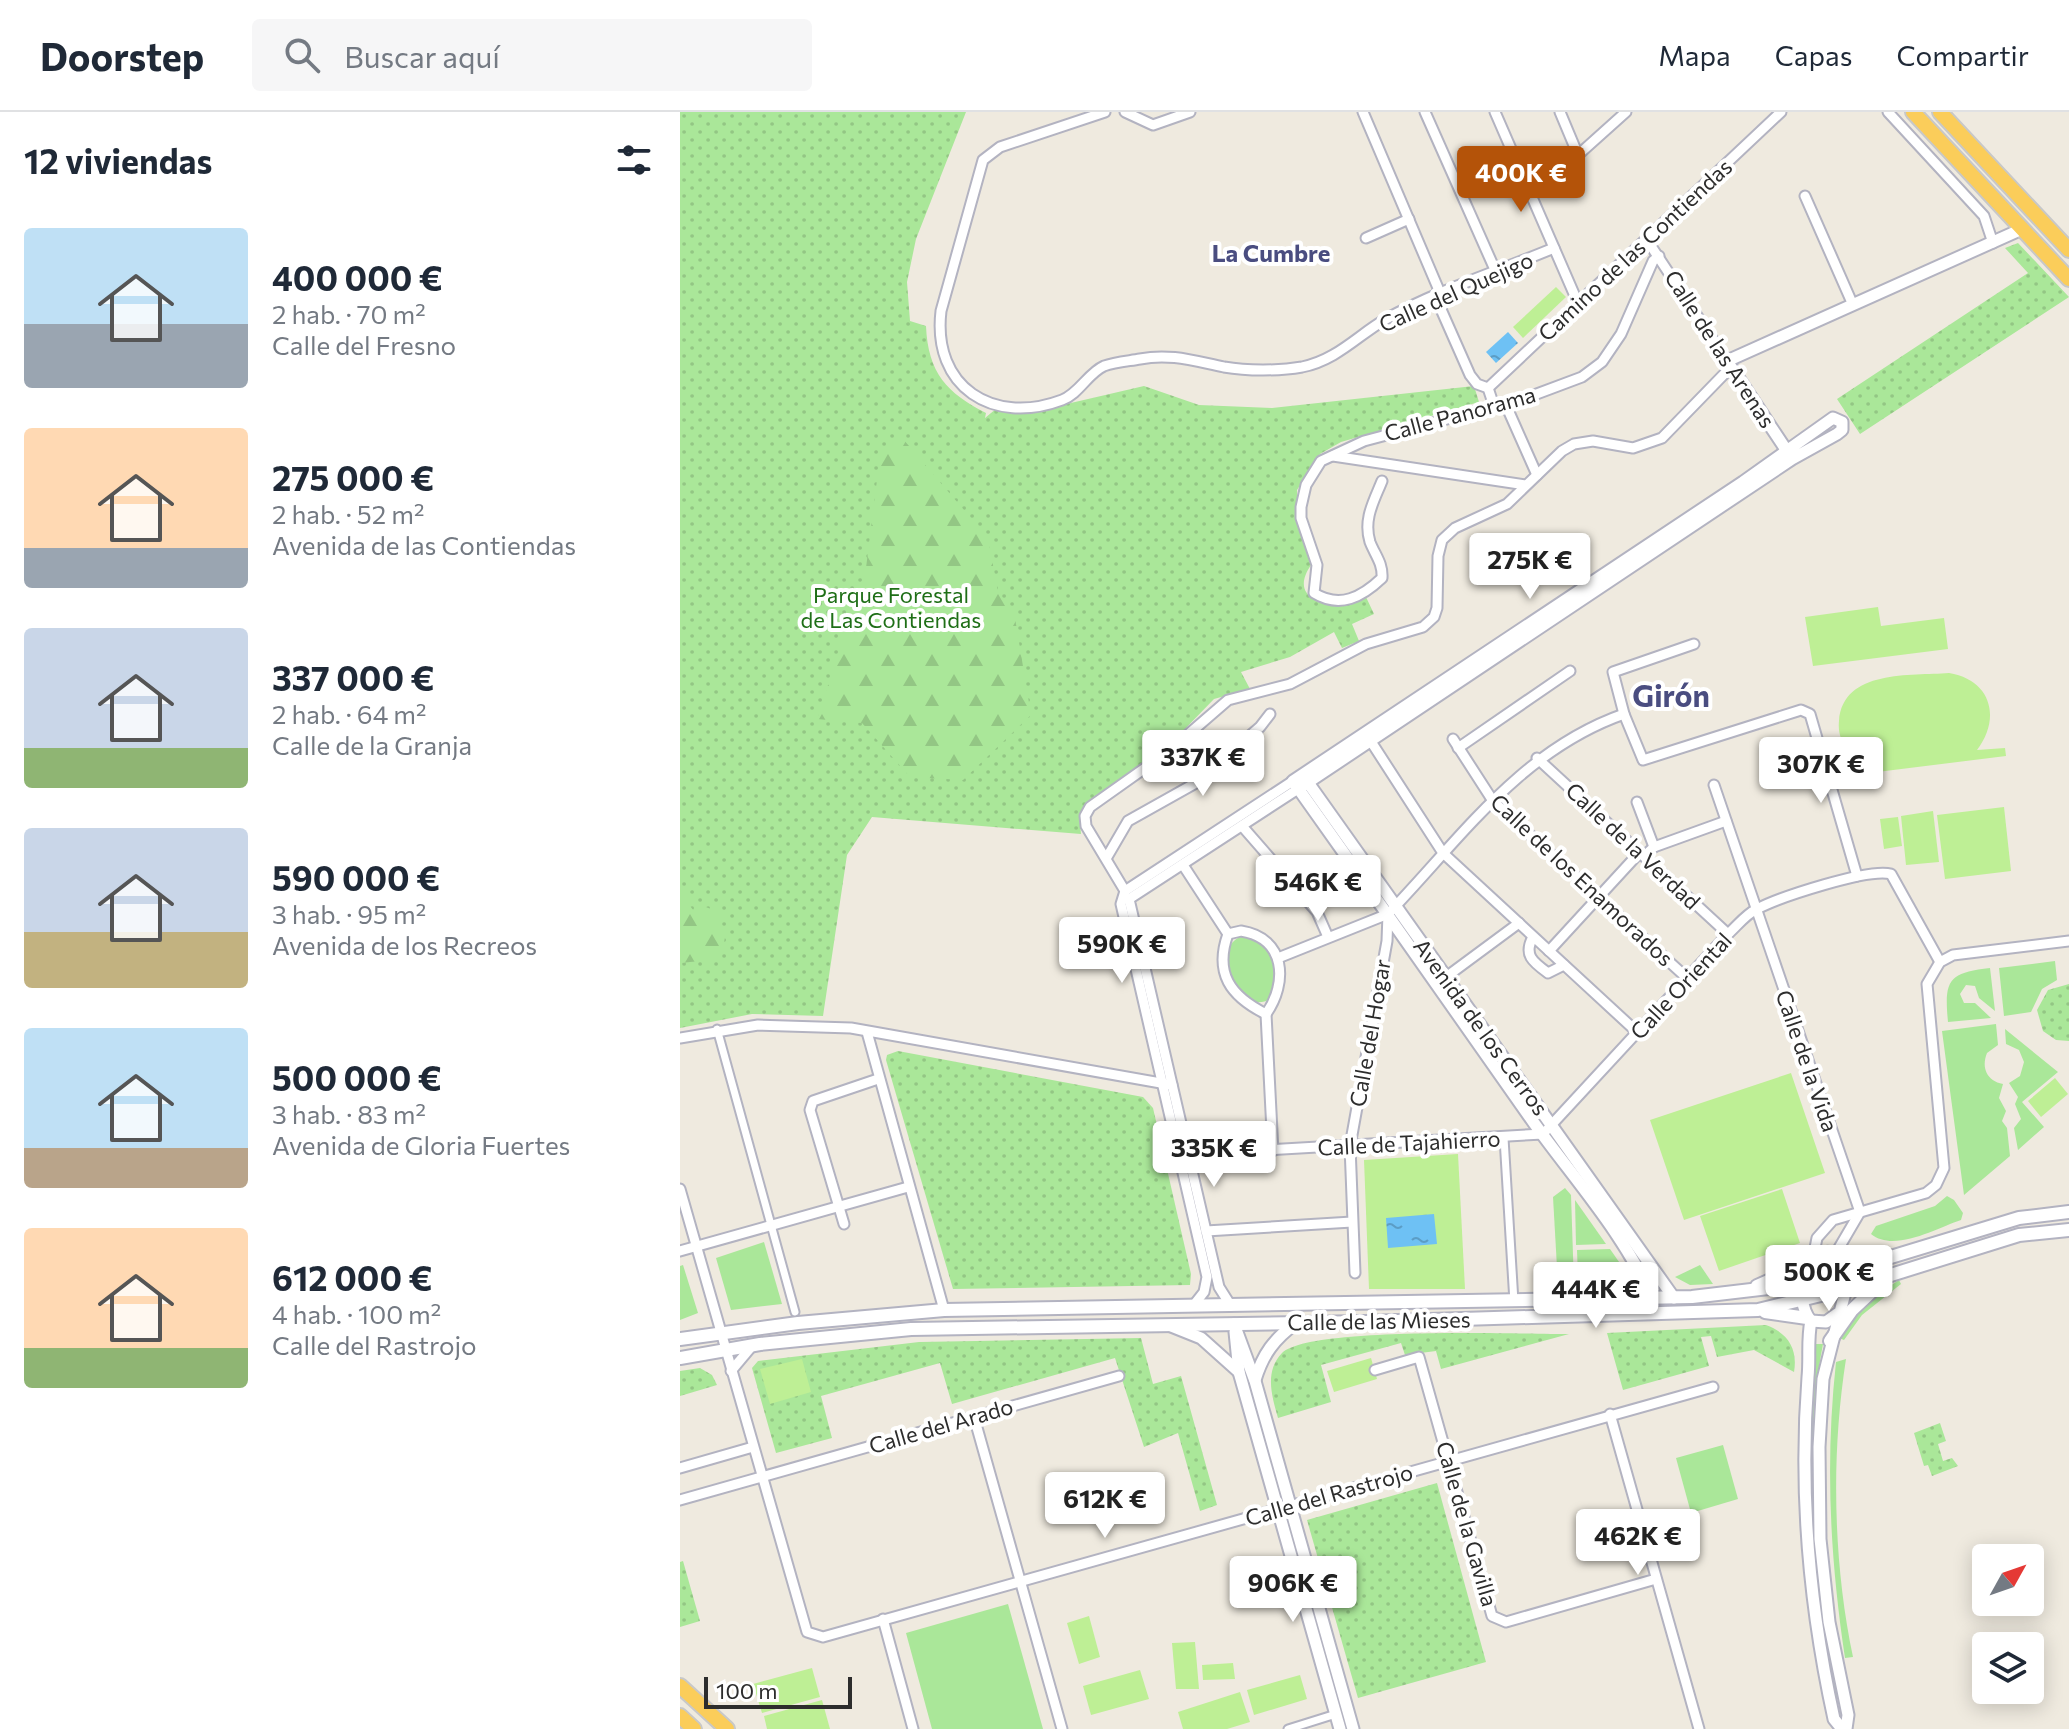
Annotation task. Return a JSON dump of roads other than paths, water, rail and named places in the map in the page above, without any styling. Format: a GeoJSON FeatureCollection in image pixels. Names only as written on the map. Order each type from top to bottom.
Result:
{"type":"FeatureCollection","features":[{"type":"Feature","properties":{"kind":"highway"},"geometry":{"type":"LineString","coordinates":[[1913,112],[2069,279]]}},
{"type":"Feature","properties":{"kind":"highway"},"geometry":{"type":"LineString","coordinates":[[1940,112],[2069,250]]}},
{"type":"Feature","properties":{"kind":"highway"},"geometry":{"type":"LineString","coordinates":[[1954,128],[2021,211],[2022,229]]}},
{"type":"Feature","properties":{"kind":"highway"},"geometry":{"type":"LineString","coordinates":[[2022,229],[2040,229],[2069,260]]}},
{"type":"Feature","properties":{"kind":"highway"},"geometry":{"type":"LineString","coordinates":[[680,1686],[727,1729]]}},
{"type":"Feature","properties":{"kind":"highway"},"geometry":{"type":"LineString","coordinates":[[680,1716],[694,1729]]}},
{"type":"Feature","properties":{"kind":"main road","name":"Calle de las Mieses"},"geometry":{"type":"LineString","coordinates":[[680,1342],[721,1333],[944,1310],[1653,1300],[1746,1292],[1802,1284],[1842,1261],[1892,1257],[2019,1218],[2069,1212]]}},
{"type":"Feature","properties":{"kind":"main road","name":"Calle de las Mieses"},"geometry":{"type":"LineString","coordinates":[[680,1358],[752,1346],[911,1329],[1296,1323],[1758,1310],[1888,1277],[2019,1235],[2069,1230]]}},
{"type":"Feature","properties":{"kind":"main road"},"geometry":{"type":"LineString","coordinates":[[1746,1292],[1811,1261]]}},
{"type":"Feature","properties":{"kind":"main road"},"geometry":{"type":"LineString","coordinates":[[1830,1341],[1852,1310],[1888,1277]]}},
{"type":"Feature","properties":{"kind":"main road"},"geometry":{"type":"LineString","coordinates":[[1517,1318],[1576,1312],[1638,1312],[1653,1300],[1670,1313]]}},
{"type":"Feature","properties":{"kind":"main road"},"geometry":{"type":"LineString","coordinates":[[1193,1306],[1234,1324],[1240,1315],[1248,1313],[1413,1310],[1428,1303]]}},
{"type":"Feature","properties":{"kind":"main road"},"geometry":{"type":"LineString","coordinates":[[911,1329],[944,1310],[951,1321],[975,1327]]}},
{"type":"Feature","properties":{"kind":"main road"},"geometry":{"type":"LineString","coordinates":[[1758,1310],[1809,1320]]}},
{"type":"Feature","properties":{"kind":"main road"},"geometry":{"type":"LineString","coordinates":[[680,1342],[713,1340],[726,1351],[729,1342],[736,1338],[819,1328],[839,1319]]}},
{"type":"Feature","properties":{"kind":"street","name":"Calle del Quejigo"},"geometry":{"type":"LineString","coordinates":[[1105,112],[1000,147],[983,160],[941,311],[938,332],[942,353],[964,389],[1000,405],[1019,409],[1066,399],[1103,366],[1162,355],[1228,368],[1303,367],[1354,344],[1385,320],[1554,248]]}},
{"type":"Feature","properties":{"kind":"street"},"geometry":{"type":"LineString","coordinates":[[1125,112],[1153,125],[1190,112]]}},
{"type":"Feature","properties":{"kind":"street"},"geometry":{"type":"LineString","coordinates":[[1363,112],[1438,288],[1436,298],[1470,375],[1477,384],[1488,388],[1494,406]]}},
{"type":"Feature","properties":{"kind":"street"},"geometry":{"type":"LineString","coordinates":[[1425,112],[1496,272]]}},
{"type":"Feature","properties":{"kind":"street"},"geometry":{"type":"LineString","coordinates":[[1495,112],[1578,303]]}},
{"type":"Feature","properties":{"kind":"street"},"geometry":{"type":"LineString","coordinates":[[1560,112],[1578,155]]}},
{"type":"Feature","properties":{"kind":"street","name":"Camino de las Contiendas"},"geometry":{"type":"LineString","coordinates":[[1488,388],[1781,112]]}},
{"type":"Feature","properties":{"kind":"street"},"geometry":{"type":"LineString","coordinates":[[1888,112],[1984,216],[1993,243]]}},
{"type":"Feature","properties":{"kind":"street"},"geometry":{"type":"LineString","coordinates":[[1524,179],[1578,155],[1622,113]]}},
{"type":"Feature","properties":{"kind":"street"},"geometry":{"type":"LineString","coordinates":[[1805,196],[1853,305]]}},
{"type":"Feature","properties":{"kind":"street"},"geometry":{"type":"LineString","coordinates":[[1366,238],[1409,219]]}},
{"type":"Feature","properties":{"kind":"street"},"geometry":{"type":"LineString","coordinates":[[1127,895],[1091,833],[1085,816],[1090,807],[1169,751],[1228,700],[1290,684],[1366,644],[1423,627],[1434,617],[1437,608],[1438,556],[1442,540],[1455,528],[1507,504],[1562,451],[1582,442],[1633,448],[1662,438],[1729,364],[2022,229]]}},
{"type":"Feature","properties":{"kind":"street","name":"Calle de las Arenas"},"geometry":{"type":"LineString","coordinates":[[1647,240],[1790,455]]}},
{"type":"Feature","properties":{"kind":"street","name":"Calle Panorama"},"geometry":{"type":"LineString","coordinates":[[1329,456],[1364,441],[1505,403],[1582,377],[1602,362],[1628,322],[1653,261],[1659,256]]}},
{"type":"Feature","properties":{"kind":"street"},"geometry":{"type":"LineString","coordinates":[[1505,403],[1537,475]]}},
{"type":"Feature","properties":{"kind":"street"},"geometry":{"type":"LineString","coordinates":[[1364,441],[1358,451],[1364,460]]}},
{"type":"Feature","properties":{"kind":"street"},"geometry":{"type":"LineString","coordinates":[[1127,895],[1183,865],[1242,826],[1300,782],[1370,740],[1790,455]]}},
{"type":"Feature","properties":{"kind":"street"},"geometry":{"type":"LineString","coordinates":[[1231,1306],[1219,1287],[1121,904],[1127,895],[1790,455]]}},
{"type":"Feature","properties":{"kind":"street"},"geometry":{"type":"LineString","coordinates":[[1382,481],[1369,510],[1368,523],[1370,541],[1382,568],[1382,578],[1351,600],[1326,600],[1314,593],[1317,565],[1301,518],[1301,507],[1314,470],[1329,456],[1526,485]]}},
{"type":"Feature","properties":{"kind":"street"},"geometry":{"type":"LineString","coordinates":[[1694,644],[1613,672],[1624,714],[1643,760],[1801,710],[1810,714],[1816,725],[1857,876]]}},
{"type":"Feature","properties":{"kind":"street","name":"Calle de los Enamorados"},"geometry":{"type":"LineString","coordinates":[[1570,671],[1456,743],[1493,801],[1687,978]]}},
{"type":"Feature","properties":{"kind":"street"},"geometry":{"type":"LineString","coordinates":[[1107,857],[1128,821],[1194,784],[1260,727],[1270,714]]}},
{"type":"Feature","properties":{"kind":"street"},"geometry":{"type":"LineString","coordinates":[[1278,958],[1383,915],[1537,758],[1569,739],[1624,714]]}},
{"type":"Feature","properties":{"kind":"street"},"geometry":{"type":"LineString","coordinates":[[1370,740],[1443,853],[1638,1033]]}},
{"type":"Feature","properties":{"kind":"street","name":"Calle de la Verdad"},"geometry":{"type":"LineString","coordinates":[[1537,758],[1728,934]]}},
{"type":"Feature","properties":{"kind":"street","name":"Avenida de los Cerros"},"geometry":{"type":"LineString","coordinates":[[1300,782],[1378,901],[1383,915],[1446,977],[1643,1275],[1653,1300]]}},
{"type":"Feature","properties":{"kind":"street","name":"Avenida de los Cerros"},"geometry":{"type":"LineString","coordinates":[[1300,782],[1383,915],[1403,936],[1674,1298]]}},
{"type":"Feature","properties":{"kind":"street","name":"Calle de la Vida"},"geometry":{"type":"LineString","coordinates":[[1714,785],[1860,1212]]}},
{"type":"Feature","properties":{"kind":"street"},"geometry":{"type":"LineString","coordinates":[[1637,802],[1654,847]]}},
{"type":"Feature","properties":{"kind":"street"},"geometry":{"type":"LineString","coordinates":[[1549,951],[1642,854],[1726,821]]}},
{"type":"Feature","properties":{"kind":"street"},"geometry":{"type":"LineString","coordinates":[[1242,826],[1312,906],[1328,937]]}},
{"type":"Feature","properties":{"kind":"street"},"geometry":{"type":"LineString","coordinates":[[1183,865],[1228,934],[1222,957],[1225,980],[1240,1000],[1266,1014]]}},
{"type":"Feature","properties":{"kind":"street"},"geometry":{"type":"LineString","coordinates":[[1756,909],[1881,871],[1891,874],[1940,962]]}},
{"type":"Feature","properties":{"kind":"street"},"geometry":{"type":"LineString","coordinates":[[1378,901],[1383,915]]}},
{"type":"Feature","properties":{"kind":"street","name":"Calle Oriental"},"geometry":{"type":"LineString","coordinates":[[1548,1131],[1728,934],[1756,909]]}},
{"type":"Feature","properties":{"kind":"street","name":"Calle del Hogar"},"geometry":{"type":"LineString","coordinates":[[1355,1273],[1350,1146],[1387,941],[1383,915]]}},
{"type":"Feature","properties":{"kind":"street"},"geometry":{"type":"LineString","coordinates":[[1446,977],[1519,923]]}},
{"type":"Feature","properties":{"kind":"street"},"geometry":{"type":"LineString","coordinates":[[1228,934],[1241,931],[1257,935],[1278,958],[1281,983],[1266,1014],[1273,1151]]}},
{"type":"Feature","properties":{"kind":"street","name":"Avenida de los Cerros"},"geometry":{"type":"LineString","coordinates":[[1387,941],[1403,936]]}},
{"type":"Feature","properties":{"kind":"street"},"geometry":{"type":"LineString","coordinates":[[1533,937],[1527,947],[1528,956],[1537,965],[1548,973],[1564,965]]}},
{"type":"Feature","properties":{"kind":"street"},"geometry":{"type":"LineString","coordinates":[[1860,1212],[1842,1261],[1846,1289],[1830,1341],[1823,1379],[1819,1447],[1820,1527],[1829,1622],[1848,1715],[1844,1729],[1834,1719],[1818,1644],[1806,1545],[1804,1460],[1809,1320],[1802,1284],[1817,1238],[1833,1220],[1860,1212],[1876,1209],[1926,1193],[1936,1185],[1944,1168],[1927,984],[1940,962],[1969,952],[2069,941]]}},
{"type":"Feature","properties":{"kind":"street"},"geometry":{"type":"LineString","coordinates":[[680,1038],[717,1029],[799,1024],[867,1032],[1167,1085]]}},
{"type":"Feature","properties":{"kind":"street"},"geometry":{"type":"LineString","coordinates":[[717,1029],[795,1312]]}},
{"type":"Feature","properties":{"kind":"street"},"geometry":{"type":"LineString","coordinates":[[867,1032],[944,1310]]}},
{"type":"Feature","properties":{"kind":"street"},"geometry":{"type":"LineString","coordinates":[[844,1224],[810,1110],[813,1101],[878,1079]]}},
{"type":"Feature","properties":{"kind":"street","name":"Calle de Tajahierro"},"geometry":{"type":"LineString","coordinates":[[1184,1155],[1504,1138],[1548,1131]]}},
{"type":"Feature","properties":{"kind":"street"},"geometry":{"type":"LineString","coordinates":[[1504,1138],[1514,1302]]}},
{"type":"Feature","properties":{"kind":"street"},"geometry":{"type":"LineString","coordinates":[[1184,1155],[1208,1282],[1193,1306]]}},
{"type":"Feature","properties":{"kind":"street"},"geometry":{"type":"LineString","coordinates":[[680,1251],[908,1187]]}},
{"type":"Feature","properties":{"kind":"street"},"geometry":{"type":"LineString","coordinates":[[680,1189],[762,1477]]}},
{"type":"Feature","properties":{"kind":"street"},"geometry":{"type":"LineString","coordinates":[[1852,1230],[1876,1209]]}},
{"type":"Feature","properties":{"kind":"street"},"geometry":{"type":"LineString","coordinates":[[1206,1231],[1352,1222]]}},
{"type":"Feature","properties":{"kind":"street"},"geometry":{"type":"LineString","coordinates":[[1811,1261],[1822,1253],[1842,1261]]}},
{"type":"Feature","properties":{"kind":"street"},"geometry":{"type":"LineString","coordinates":[[1628,1300],[1637,1293],[1643,1275]]}},
{"type":"Feature","properties":{"kind":"street"},"geometry":{"type":"LineString","coordinates":[[1653,1300],[1660,1279]]}},
{"type":"Feature","properties":{"kind":"street"},"geometry":{"type":"LineString","coordinates":[[1809,1320],[1826,1322],[1837,1314]]}},
{"type":"Feature","properties":{"kind":"street"},"geometry":{"type":"LineString","coordinates":[[1255,1381],[1262,1358],[1274,1341],[1296,1323]]}},
{"type":"Feature","properties":{"kind":"street"},"geometry":{"type":"LineString","coordinates":[[1167,1324],[1201,1338],[1239,1372]]}},
{"type":"Feature","properties":{"kind":"street"},"geometry":{"type":"LineString","coordinates":[[1234,1324],[1239,1372],[1353,1729]]}},
{"type":"Feature","properties":{"kind":"street"},"geometry":{"type":"LineString","coordinates":[[1234,1324],[1255,1381],[1340,1729]]}},
{"type":"Feature","properties":{"kind":"street"},"geometry":{"type":"LineString","coordinates":[[731,1371],[752,1346]]}},
{"type":"Feature","properties":{"kind":"street","name":"Calle de la Gavilla"},"geometry":{"type":"LineString","coordinates":[[1375,1370],[1419,1357],[1492,1616],[1497,1621],[1506,1622],[1656,1579]]}},
{"type":"Feature","properties":{"kind":"street","name":"Calle del Arado"},"geometry":{"type":"LineString","coordinates":[[680,1500],[1119,1376]]}},
{"type":"Feature","properties":{"kind":"street","name":"Calle del Rastrojo"},"geometry":{"type":"LineString","coordinates":[[762,1477],[807,1632],[823,1637],[1713,1387]]}},
{"type":"Feature","properties":{"kind":"street"},"geometry":{"type":"LineString","coordinates":[[1610,1414],[1699,1729]]}},
{"type":"Feature","properties":{"kind":"street"},"geometry":{"type":"LineString","coordinates":[[974,1417],[1062,1729]]}},
{"type":"Feature","properties":{"kind":"street"},"geometry":{"type":"LineString","coordinates":[[680,1468],[753,1447]]}},
{"type":"Feature","properties":{"kind":"street"},"geometry":{"type":"LineString","coordinates":[[883,1619],[913,1729]]}},
{"type":"Feature","properties":{"kind":"street"},"geometry":{"type":"LineString","coordinates":[[1288,1729],[1336,1714]]}},
{"type":"Feature","properties":{"kind":"water"},"geometry":{"type":"Polygon","coordinates":[[[1508,332],[1518,343],[1496,363],[1486,352],[1508,332]]]}},
{"type":"Feature","properties":{"kind":"water"},"geometry":{"type":"Polygon","coordinates":[[[1434,1214],[1437,1244],[1388,1248],[1386,1218],[1434,1214]]]}},
{"type":"Feature","properties":{"kind":"district","name":"La Cumbre"},"geometry":{"type":"Point","coordinates":[1271,254]}},
{"type":"Feature","properties":{"kind":"district","name":"Girón"},"geometry":{"type":"Point","coordinates":[1671,697]}},
{"type":"Feature","properties":{"kind":"park label","name":"Parque Forestal de Las Contiendas"},"geometry":{"type":"Point","coordinates":[891,608]}}]}
